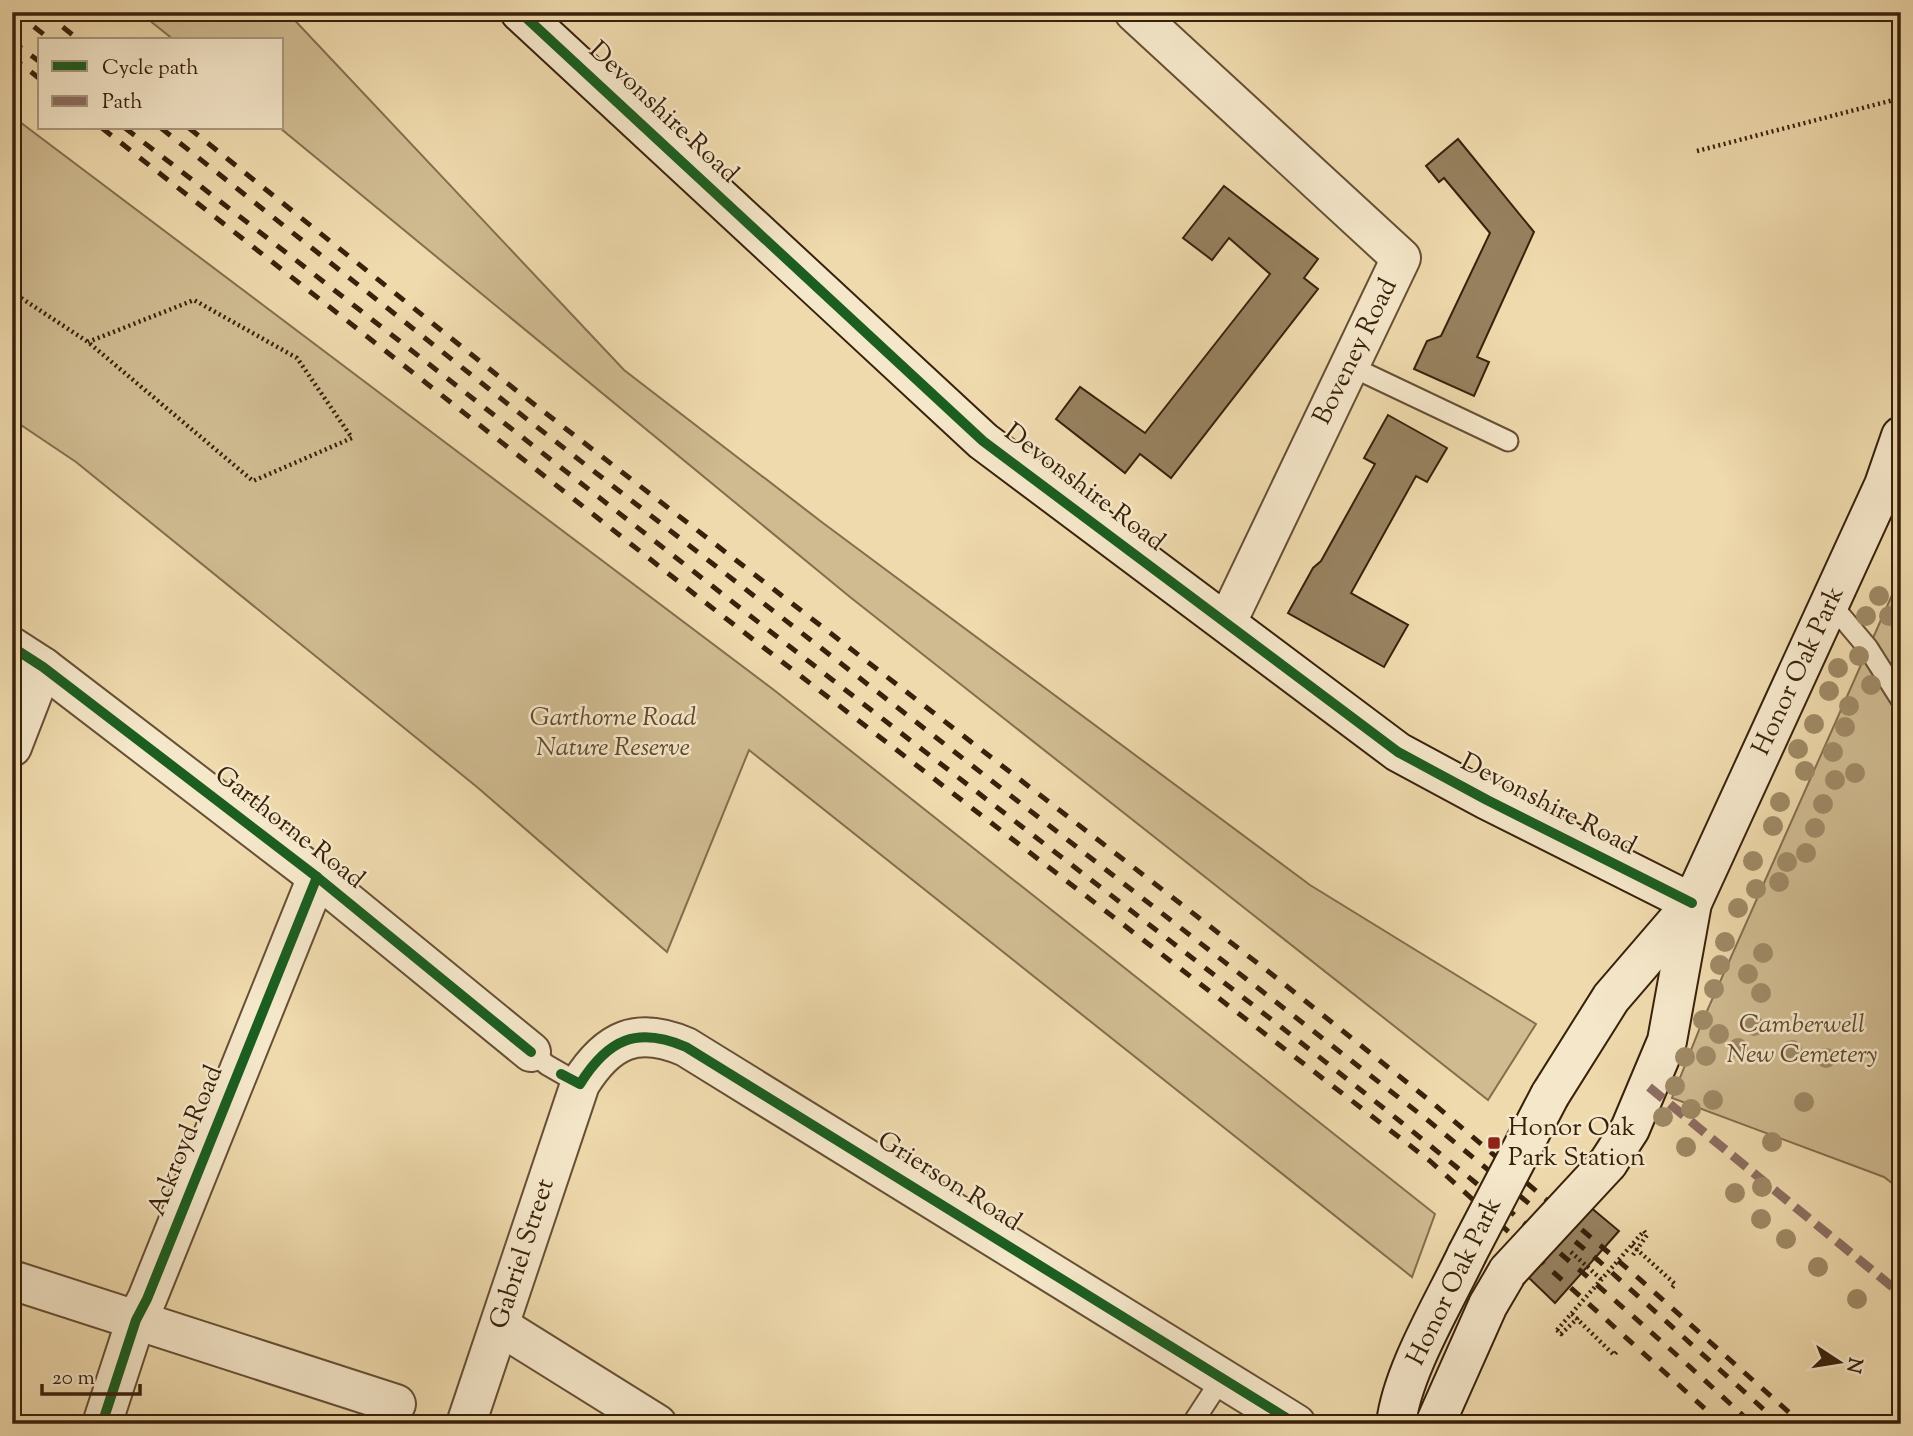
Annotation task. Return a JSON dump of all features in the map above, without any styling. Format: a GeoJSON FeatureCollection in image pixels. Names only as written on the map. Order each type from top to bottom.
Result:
{"type":"FeatureCollection","features":[{"type":"Feature","properties":{"kind":"street","name":"Devonshire Road"},"geometry":{"type":"LineString","coordinates":[[520,12],[983,441],[1398,752],[1692,903]]}},
{"type":"Feature","properties":{"kind":"street","name":"Boveney Road"},"geometry":{"type":"LineString","coordinates":[[1134,12],[1401,258],[1227,622]]}},
{"type":"Feature","properties":{"kind":"street","name":"Honor Oak Park"},"geometry":{"type":"LineString","coordinates":[[1435,1424],[1488,1305],[1508,1271],[1608,1163],[1630,1129],[1667,1041],[1692,903],[1830,603],[1892,489],[1901,436]]}},
{"type":"Feature","properties":{"kind":"street"},"geometry":{"type":"LineString","coordinates":[[12,747],[28,657]]}},
{"type":"Feature","properties":{"kind":"street","name":"Garthorne Road"},"geometry":{"type":"LineString","coordinates":[[28,657],[317,877],[531,1052]]}},
{"type":"Feature","properties":{"kind":"street","name":"Ackroyd Road"},"geometry":{"type":"LineString","coordinates":[[102,1424],[136,1320],[147,1299],[317,877]]}},
{"type":"Feature","properties":{"kind":"street","name":"Honor Oak Park"},"geometry":{"type":"LineString","coordinates":[[1396,1424],[1398,1403],[1414,1364],[1467,1254],[1550,1095],[1611,998],[1692,903]]}},
{"type":"Feature","properties":{"kind":"street","name":"Grierson Road"},"geometry":{"type":"LineString","coordinates":[[580,1084],[593,1062],[611,1047],[627,1040],[646,1037],[668,1039],[687,1047],[1296,1424]]}},
{"type":"Feature","properties":{"kind":"street","name":"Gabriel Street"},"geometry":{"type":"LineString","coordinates":[[466,1424],[580,1084]]}},
{"type":"Feature","properties":{"kind":"street"},"geometry":{"type":"LineString","coordinates":[[12,1280],[396,1404]]}},
{"type":"Feature","properties":{"kind":"street"},"geometry":{"type":"LineString","coordinates":[[499,1326],[657,1424]]}},
{"type":"Feature","properties":{"kind":"lane"},"geometry":{"type":"LineString","coordinates":[[1350,366],[1507,441]]}},
{"type":"Feature","properties":{"kind":"lane"},"geometry":{"type":"LineString","coordinates":[[1830,603],[1868,648],[1901,700]]}},
{"type":"Feature","properties":{"kind":"lane","name":"Garthorne Road"},"geometry":{"type":"LineString","coordinates":[[531,1052],[547,1065],[580,1084]]}},
{"type":"Feature","properties":{"kind":"lane"},"geometry":{"type":"LineString","coordinates":[[1192,1424],[1222,1378]]}},
{"type":"Feature","properties":{"kind":"path"},"geometry":{"type":"LineString","coordinates":[[1697,151],[1901,98]]}},
{"type":"Feature","properties":{"kind":"path"},"geometry":{"type":"LineString","coordinates":[[12,292],[88,342],[253,481],[352,438],[297,358],[194,300],[88,342]]}},
{"type":"Feature","properties":{"kind":"path"},"geometry":{"type":"LineString","coordinates":[[1580,1316],[1561,1334],[1557,1329],[1644,1231],[1647,1235],[1633,1255]]}},
{"type":"Feature","properties":{"kind":"path"},"geometry":{"type":"LineString","coordinates":[[1632,1245],[1675,1284],[1671,1289]]}},
{"type":"Feature","properties":{"kind":"path"},"geometry":{"type":"LineString","coordinates":[[1572,1314],[1614,1355],[1618,1350]]}},
{"type":"Feature","properties":{"kind":"green space"},"geometry":{"type":"Polygon","coordinates":[[[139,12],[287,12],[624,370],[823,523],[1310,885],[1536,1024],[1488,1100],[850,597],[282,130],[284,38],[172,38],[139,12]]]}},
{"type":"Feature","properties":{"kind":"green space","name":"Garthorne Road Nature Reserve"},"geometry":{"type":"Polygon","coordinates":[[[12,116],[774,690],[1435,1214],[1412,1277],[749,750],[667,952],[477,787],[76,462],[12,419],[12,116]]]}},
{"type":"Feature","properties":{"kind":"green space","name":"Camberwell New Cemetery"},"geometry":{"type":"Polygon","coordinates":[[[1901,575],[1901,1190],[1884,1177],[1672,1098],[1703,1020],[1901,575]]]}},
{"type":"Feature","properties":{"kind":"building"},"geometry":{"type":"Polygon","coordinates":[[[1458,139],[1534,232],[1477,357],[1489,362],[1474,396],[1414,369],[1427,341],[1441,336],[1490,233],[1444,178],[1439,182],[1426,166],[1458,139]]]}},
{"type":"Feature","properties":{"kind":"building"},"geometry":{"type":"Polygon","coordinates":[[[1224,186],[1318,259],[1304,278],[1318,289],[1171,478],[1140,454],[1125,473],[1056,419],[1080,387],[1145,433],[1270,274],[1229,238],[1212,260],[1183,238],[1224,186]]]}},
{"type":"Feature","properties":{"kind":"building"},"geometry":{"type":"Polygon","coordinates":[[[1388,415],[1447,448],[1427,482],[1416,476],[1351,593],[1408,625],[1384,667],[1288,613],[1313,568],[1321,561],[1375,464],[1364,458],[1388,415]]]}},
{"type":"Feature","properties":{"kind":"building"},"geometry":{"type":"Polygon","coordinates":[[[1589,1206],[1619,1231],[1555,1303],[1528,1277],[1589,1206]]]}},
{"type":"Feature","properties":{"kind":"railway"},"geometry":{"type":"LineString","coordinates":[[15,12],[48,38]]}},
{"type":"Feature","properties":{"kind":"railway"},"geometry":{"type":"LineString","coordinates":[[44,12],[76,38]]}},
{"type":"Feature","properties":{"kind":"railway"},"geometry":{"type":"LineString","coordinates":[[12,41],[38,60]]}},
{"type":"Feature","properties":{"kind":"railway"},"geometry":{"type":"LineString","coordinates":[[12,57],[38,77]]}},
{"type":"Feature","properties":{"kind":"railway"},"geometry":{"type":"LineString","coordinates":[[105,130],[702,600],[1430,1161],[1722,1424]]}},
{"type":"Feature","properties":{"kind":"railway"},"geometry":{"type":"LineString","coordinates":[[128,130],[1358,1088],[1559,1252],[1752,1424]]}},
{"type":"Feature","properties":{"kind":"railway"},"geometry":{"type":"LineString","coordinates":[[164,130],[528,420],[1425,1118],[1599,1261],[1780,1424]]}},
{"type":"Feature","properties":{"kind":"railway"},"geometry":{"type":"LineString","coordinates":[[191,130],[517,391],[1269,972],[1434,1104],[1635,1275],[1802,1424]]}},
{"type":"Feature","properties":{"kind":"marked path"},"geometry":{"type":"LineString","coordinates":[[1649,1087],[1901,1294]]}},
{"type":"Feature","properties":{"kind":"cycle path"},"geometry":{"type":"LineString","coordinates":[[520,12],[983,441],[1398,752],[1692,903]]}},
{"type":"Feature","properties":{"kind":"cycle path"},"geometry":{"type":"LineString","coordinates":[[12,647],[43,667],[317,877],[531,1052]]}},
{"type":"Feature","properties":{"kind":"cycle path"},"geometry":{"type":"LineString","coordinates":[[102,1424],[136,1320],[147,1299],[317,877]]}},
{"type":"Feature","properties":{"kind":"cycle path"},"geometry":{"type":"LineString","coordinates":[[561,1074],[580,1084],[601,1056],[625,1041],[638,1038],[653,1038],[686,1047],[1296,1424]]}},
{"type":"Feature","properties":{"kind":"place","name":"Honor Oak Park Station"},"geometry":{"type":"Point","coordinates":[1494,1143]}}]}
